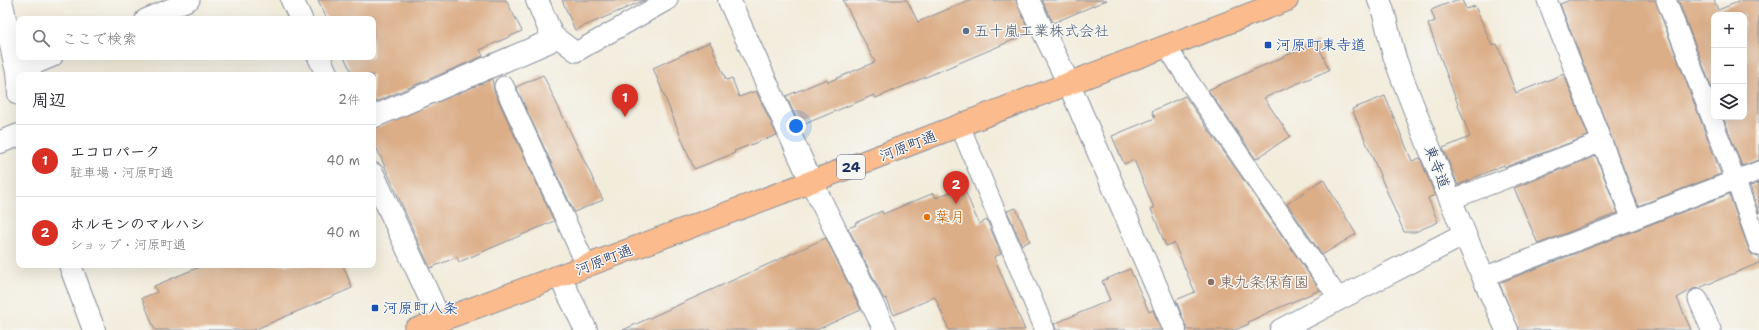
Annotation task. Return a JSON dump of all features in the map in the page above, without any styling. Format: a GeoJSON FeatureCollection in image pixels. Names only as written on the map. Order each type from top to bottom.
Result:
{"type":"FeatureCollection","features":[{"type":"Feature","properties":{"kind":"highway","name":"河原町通"},"geometry":{"type":"LineString","coordinates":[[415,330],[587,267],[811,181],[960,126],[1287,0]]}},
{"type":"Feature","properties":{"kind":"street"},"geometry":{"type":"LineString","coordinates":[[1,0],[17,72]]}},
{"type":"Feature","properties":{"kind":"street"},"geometry":{"type":"LineString","coordinates":[[292,0],[300,16]]}},
{"type":"Feature","properties":{"kind":"street"},"geometry":{"type":"LineString","coordinates":[[376,116],[548,42],[551,33],[537,0]]}},
{"type":"Feature","properties":{"kind":"street"},"geometry":{"type":"LineString","coordinates":[[729,0],[811,181],[885,330]]}},
{"type":"Feature","properties":{"kind":"street"},"geometry":{"type":"LineString","coordinates":[[1028,0],[1069,84],[1175,330]]}},
{"type":"Feature","properties":{"kind":"street","name":"東寺道"},"geometry":{"type":"LineString","coordinates":[[1379,0],[1384,13],[1396,62],[1463,235],[1507,330]]}},
{"type":"Feature","properties":{"kind":"street"},"geometry":{"type":"LineString","coordinates":[[320,60],[326,72]]}},
{"type":"Feature","properties":{"kind":"street"},"geometry":{"type":"LineString","coordinates":[[0,142],[16,135]]}},
{"type":"Feature","properties":{"kind":"street"},"geometry":{"type":"LineString","coordinates":[[376,181],[440,320]]}},
{"type":"Feature","properties":{"kind":"street"},"geometry":{"type":"LineString","coordinates":[[1281,330],[1339,298],[1463,235]]}},
{"type":"Feature","properties":{"kind":"street"},"geometry":{"type":"LineString","coordinates":[[71,268],[94,330]]}},
{"type":"Feature","properties":{"kind":"street"},"geometry":{"type":"LineString","coordinates":[[560,277],[586,330]]}},
{"type":"Feature","properties":{"kind":"lane"},"geometry":{"type":"LineString","coordinates":[[151,16],[190,0]]}},
{"type":"Feature","properties":{"kind":"lane"},"geometry":{"type":"LineString","coordinates":[[551,33],[576,52],[668,0]]}},
{"type":"Feature","properties":{"kind":"lane"},"geometry":{"type":"LineString","coordinates":[[1547,0],[1632,220]]}},
{"type":"Feature","properties":{"kind":"lane"},"geometry":{"type":"LineString","coordinates":[[1666,0],[1736,181],[1759,246]]}},
{"type":"Feature","properties":{"kind":"lane"},"geometry":{"type":"LineString","coordinates":[[1167,47],[1190,83],[1339,298]]}},
{"type":"Feature","properties":{"kind":"lane"},"geometry":{"type":"LineString","coordinates":[[17,72],[46,60]]}},
{"type":"Feature","properties":{"kind":"lane"},"geometry":{"type":"LineString","coordinates":[[504,86],[587,267]]}},
{"type":"Feature","properties":{"kind":"lane"},"geometry":{"type":"LineString","coordinates":[[960,126],[1045,330]]}},
{"type":"Feature","properties":{"kind":"lane"},"geometry":{"type":"LineString","coordinates":[[1450,200],[1602,142]]}},
{"type":"Feature","properties":{"kind":"lane"},"geometry":{"type":"LineString","coordinates":[[1483,277],[1759,171]]}},
{"type":"Feature","properties":{"kind":"lane"},"geometry":{"type":"LineString","coordinates":[[1698,299],[1711,330]]}},
{"type":"Feature","properties":{"kind":"building"},"geometry":{"type":"Polygon","coordinates":[[[318,0],[506,0],[522,31],[480,50],[483,56],[376,102],[376,72],[352,72],[346,60],[376,60],[376,16],[326,16],[318,0]]]}},
{"type":"Feature","properties":{"kind":"building"},"geometry":{"type":"Polygon","coordinates":[[[562,0],[645,0],[575,30],[562,0]]]}},
{"type":"Feature","properties":{"kind":"building"},"geometry":{"type":"Polygon","coordinates":[[[843,0],[907,0],[918,22],[969,0],[1016,0],[1030,33],[876,98],[874,95],[800,126],[786,96],[827,79],[828,82],[875,62],[843,0]]]}},
{"type":"Feature","properties":{"kind":"building"},"geometry":{"type":"Polygon","coordinates":[[[1042,0],[1107,0],[1053,23],[1042,0]]]}},
{"type":"Feature","properties":{"kind":"building"},"geometry":{"type":"Polygon","coordinates":[[[1456,0],[1462,0],[1466,9],[1475,6],[1492,46],[1497,44],[1516,93],[1564,74],[1588,136],[1505,167],[1504,165],[1458,185],[1443,148],[1470,137],[1428,24],[1435,21],[1431,10],[1456,0]]]}},
{"type":"Feature","properties":{"kind":"building"},"geometry":{"type":"Polygon","coordinates":[[[1570,0],[1655,0],[1721,174],[1638,206],[1560,4],[1570,0]]]}},
{"type":"Feature","properties":{"kind":"building"},"geometry":{"type":"Polygon","coordinates":[[[1678,0],[1714,0],[1718,10],[1743,0],[1759,0],[1759,160],[1742,166],[1724,120],[1747,120],[1747,12],[1711,12],[1711,86],[1678,0]]]}},
{"type":"Feature","properties":{"kind":"building"},"geometry":{"type":"Polygon","coordinates":[[[710,42],[726,80],[732,78],[739,97],[756,91],[777,135],[734,151],[735,153],[694,169],[653,68],[710,42]]]}},
{"type":"Feature","properties":{"kind":"building"},"geometry":{"type":"Polygon","coordinates":[[[1317,42],[1329,70],[1264,98],[1290,136],[1256,159],[1208,90],[1317,42]]]}},
{"type":"Feature","properties":{"kind":"building"},"geometry":{"type":"Polygon","coordinates":[[[543,75],[603,200],[574,212],[516,87],[543,75]]]}},
{"type":"Feature","properties":{"kind":"building"},"geometry":{"type":"Polygon","coordinates":[[[492,79],[494,91],[554,221],[459,262],[457,257],[430,268],[376,147],[376,128],[492,79]]]}},
{"type":"Feature","properties":{"kind":"building"},"geometry":{"type":"Polygon","coordinates":[[[1185,96],[1320,290],[1269,312],[1248,322],[1249,324],[1235,330],[1187,330],[1176,300],[1195,292],[1174,243],[1166,246],[1151,209],[1154,208],[1134,160],[1124,164],[1112,136],[1155,118],[1152,111],[1185,96]]]}},
{"type":"Feature","properties":{"kind":"building"},"geometry":{"type":"Polygon","coordinates":[[[1385,96],[1412,161],[1420,158],[1435,195],[1428,198],[1438,222],[1415,232],[1404,232],[1352,109],[1385,96]]]}},
{"type":"Feature","properties":{"kind":"building"},"geometry":{"type":"Polygon","coordinates":[[[1596,156],[1618,213],[1538,244],[1514,188],[1596,156]]]}},
{"type":"Feature","properties":{"kind":"building"},"geometry":{"type":"Polygon","coordinates":[[[1323,179],[1356,234],[1322,255],[1287,204],[1323,179]]]}},
{"type":"Feature","properties":{"kind":"building"},"geometry":{"type":"Polygon","coordinates":[[[1759,183],[1759,213],[1750,186],[1759,183]]]}},
{"type":"Feature","properties":{"kind":"building"},"geometry":{"type":"Polygon","coordinates":[[[963,186],[979,224],[987,220],[1001,254],[994,257],[1025,330],[949,330],[935,297],[894,315],[886,298],[884,299],[848,228],[856,225],[855,223],[882,211],[883,214],[934,193],[936,198],[963,186]]]}},
{"type":"Feature","properties":{"kind":"building"},"geometry":{"type":"Polygon","coordinates":[[[1729,194],[1749,250],[1752,255],[1759,257],[1759,263],[1699,288],[1693,289],[1677,298],[1691,330],[1519,330],[1499,283],[1729,194]]]}},
{"type":"Feature","properties":{"kind":"building"},"geometry":{"type":"Polygon","coordinates":[[[1016,208],[1030,241],[1022,245],[1007,211],[1016,208]]]}},
{"type":"Feature","properties":{"kind":"building"},"geometry":{"type":"Polygon","coordinates":[[[826,238],[861,310],[816,330],[623,330],[826,238]]]}},
{"type":"Feature","properties":{"kind":"building"},"geometry":{"type":"Polygon","coordinates":[[[197,268],[344,268],[352,288],[254,330],[155,330],[142,298],[157,292],[154,286],[197,268]]]}},
{"type":"Feature","properties":{"kind":"building"},"geometry":{"type":"Polygon","coordinates":[[[1130,269],[1149,312],[1153,310],[1161,330],[1056,330],[1054,324],[1110,300],[1102,281],[1130,269]]]}},
{"type":"Feature","properties":{"kind":"place","name":"五十嵐工業株式会社"},"geometry":{"type":"Point","coordinates":[966,31]}},
{"type":"Feature","properties":{"kind":"place","name":"河原町東寺道"},"geometry":{"type":"Point","coordinates":[1268,45]}},
{"type":"Feature","properties":{"kind":"place","name":"エコロパーク"},"geometry":{"type":"Point","coordinates":[625,117]}},
{"type":"Feature","properties":{"kind":"place","name":"ホルモンのマルハシ"},"geometry":{"type":"Point","coordinates":[956,204]}},
{"type":"Feature","properties":{"kind":"place","name":"葉月"},"geometry":{"type":"Point","coordinates":[927,217]}},
{"type":"Feature","properties":{"kind":"place","name":"東九条保育園"},"geometry":{"type":"Point","coordinates":[1211,282]}},
{"type":"Feature","properties":{"kind":"place","name":"河原町八条"},"geometry":{"type":"Point","coordinates":[375,308]}}]}
